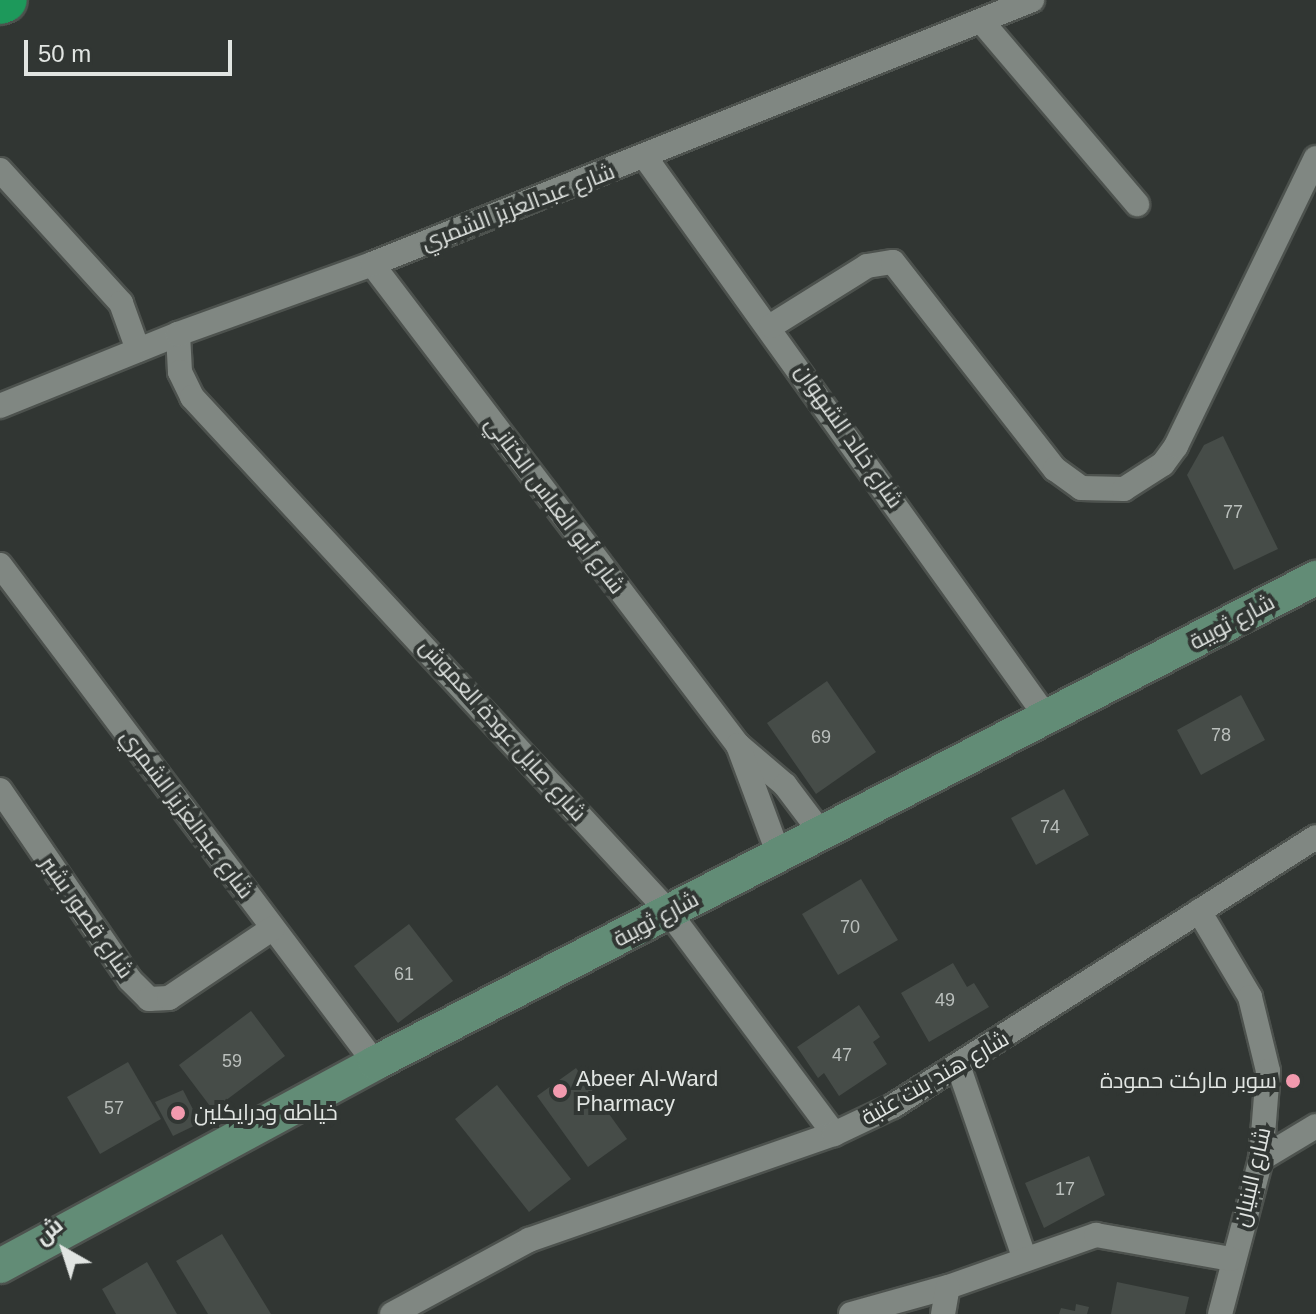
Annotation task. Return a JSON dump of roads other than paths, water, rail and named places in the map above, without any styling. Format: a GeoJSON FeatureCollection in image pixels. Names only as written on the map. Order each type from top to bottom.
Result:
{"type":"FeatureCollection","features":[{"type":"Feature","properties":{"kind":"street","name":"شارع عبدالعزيز الشمري"},"geometry":{"type":"LineString","coordinates":[[0,406],[178,334],[372,264],[645,157],[983,23],[1032,0]]}},
{"type":"Feature","properties":{"kind":"street"},"geometry":{"type":"LineString","coordinates":[[983,23],[1137,204]]}},
{"type":"Feature","properties":{"kind":"street","name":"شارع خالد الشهوان"},"geometry":{"type":"LineString","coordinates":[[645,157],[771,326],[1048,719]]}},
{"type":"Feature","properties":{"kind":"street"},"geometry":{"type":"LineString","coordinates":[[771,326],[867,266],[893,262],[1055,469],[1081,488],[1124,489],[1163,464],[1176,446],[1316,158]]}},
{"type":"Feature","properties":{"kind":"street"},"geometry":{"type":"LineString","coordinates":[[0,170],[121,303],[138,350]]}},
{"type":"Feature","properties":{"kind":"street","name":"شارع أبو العباس الكتاني"},"geometry":{"type":"LineString","coordinates":[[372,264],[738,745],[785,785],[822,834]]}},
{"type":"Feature","properties":{"kind":"street","name":"شارع صايل عودة العموش"},"geometry":{"type":"LineString","coordinates":[[178,334],[180,372],[192,397],[668,911],[834,1134]]}},
{"type":"Feature","properties":{"kind":"street","name":"شارع عبدالعزيز الشمري"},"geometry":{"type":"LineString","coordinates":[[0,565],[375,1063]]}},
{"type":"Feature","properties":{"kind":"street","name":"شارع ثويبة"},"geometry":{"type":"LineString","coordinates":[[0,1266],[375,1063],[1048,719],[1316,578]]}},
{"type":"Feature","properties":{"kind":"street","name":"شارع أبو العباس الكتاني"},"geometry":{"type":"LineString","coordinates":[[738,745],[779,855]]}},
{"type":"Feature","properties":{"kind":"street","name":"شارع قصور بشير"},"geometry":{"type":"LineString","coordinates":[[0,790],[130,980],[149,999],[169,998],[273,928]]}},
{"type":"Feature","properties":{"kind":"street","name":"شارع هند بنت عتبة"},"geometry":{"type":"LineString","coordinates":[[392,1314],[541,1236],[834,1134],[959,1068],[1316,837]]}},
{"type":"Feature","properties":{"kind":"street","name":"شارع البنيان"},"geometry":{"type":"LineString","coordinates":[[1199,911],[1250,997],[1263,1034],[1268,1071],[1261,1159],[1231,1259],[1220,1314]]}},
{"type":"Feature","properties":{"kind":"street"},"geometry":{"type":"LineString","coordinates":[[959,1068],[1024,1257]]}},
{"type":"Feature","properties":{"kind":"street"},"geometry":{"type":"LineString","coordinates":[[1261,1159],[1316,1126]]}},
{"type":"Feature","properties":{"kind":"street"},"geometry":{"type":"LineString","coordinates":[[851,1314],[948,1287],[1078,1238],[1113,1235],[1231,1259]]}},
{"type":"Feature","properties":{"kind":"street"},"geometry":{"type":"LineString","coordinates":[[0,1252],[34,1248]]}},
{"type":"Feature","properties":{"kind":"street"},"geometry":{"type":"LineString","coordinates":[[943,1314],[948,1287]]}},
{"type":"Feature","properties":{"kind":"place","name":"سوبر ماركت حمودة"},"geometry":{"type":"Point","coordinates":[1293,1081]}},
{"type":"Feature","properties":{"kind":"place","name":"Abeer Al-Ward Pharmacy"},"geometry":{"type":"Point","coordinates":[560,1091]}},
{"type":"Feature","properties":{"kind":"place","name":"خياطه ودرايكلين"},"geometry":{"type":"Point","coordinates":[178,1113]}}]}
